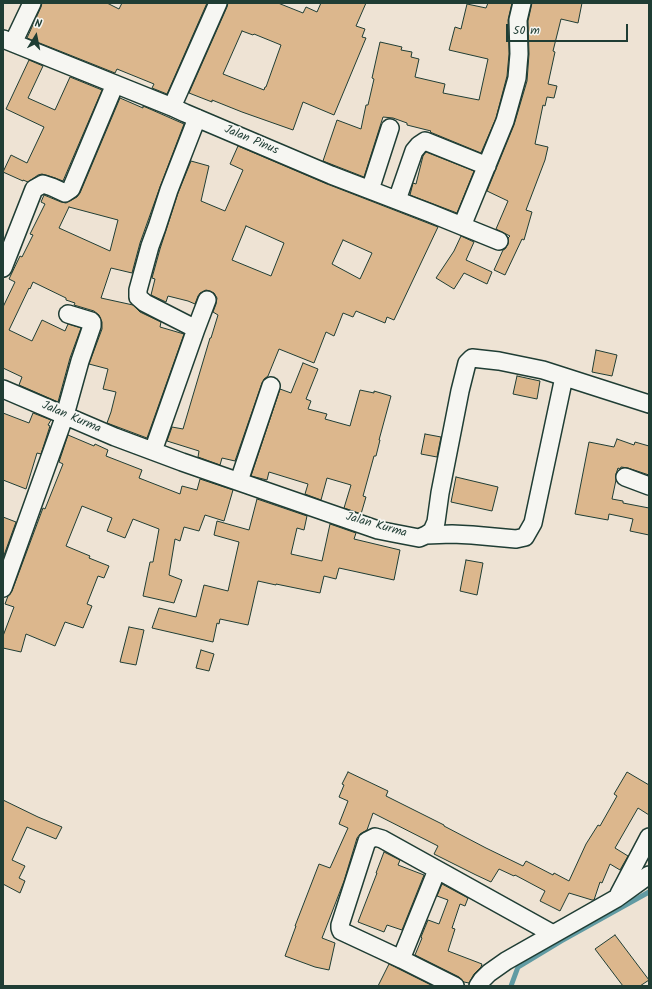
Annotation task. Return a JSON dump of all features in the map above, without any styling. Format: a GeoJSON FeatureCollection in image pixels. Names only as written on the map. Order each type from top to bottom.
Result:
{"type":"FeatureCollection","features":[{"type":"Feature","properties":{"kind":"street"},"geometry":{"type":"LineString","coordinates":[[8,41],[32,3]]}},
{"type":"Feature","properties":{"kind":"street"},"geometry":{"type":"LineString","coordinates":[[172,106],[218,3]]}},
{"type":"Feature","properties":{"kind":"street"},"geometry":{"type":"LineString","coordinates":[[462,226],[506,121],[517,78],[519,54],[518,20],[522,3]]}},
{"type":"Feature","properties":{"kind":"street","name":"Jalan Pinus"},"geometry":{"type":"LineString","coordinates":[[8,41],[172,106],[324,172],[499,241]]}},
{"type":"Feature","properties":{"kind":"street"},"geometry":{"type":"LineString","coordinates":[[3,268],[34,189],[43,184],[65,193],[71,189],[115,84]]}},
{"type":"Feature","properties":{"kind":"street"},"geometry":{"type":"LineString","coordinates":[[196,329],[145,303],[138,297],[138,290],[150,246],[169,190],[197,118]]}},
{"type":"Feature","properties":{"kind":"street"},"geometry":{"type":"LineString","coordinates":[[370,190],[390,128]]}},
{"type":"Feature","properties":{"kind":"street"},"geometry":{"type":"LineString","coordinates":[[397,200],[414,151],[419,145],[425,142],[487,166]]}},
{"type":"Feature","properties":{"kind":"street"},"geometry":{"type":"LineString","coordinates":[[153,451],[207,300]]}},
{"type":"Feature","properties":{"kind":"street"},"geometry":{"type":"LineString","coordinates":[[3,588],[65,415],[92,322],[68,314]]}},
{"type":"Feature","properties":{"kind":"street"},"geometry":{"type":"LineString","coordinates":[[426,535],[432,531],[436,522],[440,493],[460,391],[467,363],[472,358],[499,361],[543,370],[649,404]]}},
{"type":"Feature","properties":{"kind":"street","name":"Jalan Kurma"},"geometry":{"type":"LineString","coordinates":[[3,389],[115,437],[378,530],[419,538],[426,535],[452,534],[516,540],[525,537],[533,523],[564,377]]}},
{"type":"Feature","properties":{"kind":"street"},"geometry":{"type":"LineString","coordinates":[[239,481],[271,386]]}},
{"type":"Feature","properties":{"kind":"street"},"geometry":{"type":"LineString","coordinates":[[625,477],[649,486]]}},
{"type":"Feature","properties":{"kind":"street"},"geometry":{"type":"LineString","coordinates":[[455,986],[438,982],[401,959],[341,931],[340,928],[367,842],[375,837],[382,839],[553,934]]}},
{"type":"Feature","properties":{"kind":"street"},"geometry":{"type":"LineString","coordinates":[[617,898],[649,837]]}},
{"type":"Feature","properties":{"kind":"street"},"geometry":{"type":"LineString","coordinates":[[401,959],[437,870]]}},
{"type":"Feature","properties":{"kind":"street"},"geometry":{"type":"LineString","coordinates":[[478,986],[488,973],[506,961],[617,898],[649,875]]}},
{"type":"Feature","properties":{"kind":"building"},"geometry":{"type":"Polygon","coordinates":[[[42,3],[107,3],[119,9],[122,3],[207,3],[167,94],[152,88],[154,84],[117,69],[115,73],[27,38],[42,3]]]}},
{"type":"Feature","properties":{"kind":"building"},"geometry":{"type":"Polygon","coordinates":[[[228,3],[278,3],[303,13],[306,7],[317,12],[321,3],[366,3],[356,26],[365,29],[362,37],[366,38],[334,115],[303,102],[293,130],[189,93],[228,3]],[[242,31],[223,74],[264,90],[281,45],[254,34],[253,35],[242,31]]]}},
{"type":"Feature","properties":{"kind":"building"},"geometry":{"type":"Polygon","coordinates":[[[488,3],[512,3],[508,20],[509,54],[507,76],[496,118],[481,153],[430,132],[431,131],[407,125],[407,123],[393,118],[383,117],[364,177],[323,161],[337,120],[361,129],[366,105],[368,105],[374,79],[372,78],[380,42],[402,47],[401,50],[412,52],[411,57],[419,59],[415,77],[445,84],[443,93],[479,100],[488,59],[449,50],[455,27],[461,29],[467,4],[486,8],[488,3]]]}},
{"type":"Feature","properties":{"kind":"building"},"geometry":{"type":"Polygon","coordinates":[[[532,3],[582,3],[578,23],[561,19],[553,51],[555,52],[548,84],[557,86],[554,98],[547,97],[545,106],[543,105],[535,144],[548,147],[545,160],[526,210],[532,212],[524,240],[522,239],[505,275],[494,270],[503,250],[508,244],[508,238],[510,236],[496,229],[508,201],[487,191],[514,125],[527,81],[529,54],[528,21],[532,3]]]}},
{"type":"Feature","properties":{"kind":"building"},"geometry":{"type":"Polygon","coordinates":[[[29,60],[43,66],[28,98],[55,110],[70,77],[102,90],[63,181],[42,174],[28,182],[3,172],[11,155],[27,163],[44,127],[6,109],[29,60]]]}},
{"type":"Feature","properties":{"kind":"building"},"geometry":{"type":"Polygon","coordinates":[[[120,98],[143,108],[143,106],[184,124],[140,243],[132,273],[111,268],[101,298],[133,305],[140,312],[161,322],[160,327],[184,334],[147,438],[107,423],[116,392],[103,389],[108,369],[89,364],[102,329],[102,322],[99,315],[94,311],[74,305],[75,303],[66,300],[66,298],[33,282],[9,330],[32,341],[42,320],[65,331],[68,324],[81,328],[70,358],[58,402],[19,385],[22,377],[3,368],[3,307],[15,282],[9,279],[20,256],[22,257],[33,235],[30,234],[45,204],[41,202],[44,195],[66,203],[77,197],[120,98]],[[69,207],[59,228],[110,251],[118,220],[69,207]]]}},
{"type":"Feature","properties":{"kind":"building"},"geometry":{"type":"Polygon","coordinates":[[[238,146],[327,184],[438,227],[394,320],[387,317],[385,323],[356,311],[353,317],[343,313],[334,336],[326,332],[314,363],[279,349],[268,376],[262,383],[235,461],[222,458],[220,465],[198,457],[199,451],[167,441],[172,427],[183,429],[218,315],[213,312],[217,298],[214,293],[206,290],[200,293],[195,304],[168,296],[166,302],[151,295],[155,279],[152,278],[160,249],[178,193],[191,161],[209,166],[201,201],[225,211],[243,170],[230,164],[238,146]],[[246,226],[232,260],[271,276],[284,243],[246,226]],[[343,240],[332,264],[360,279],[372,253],[343,240]]]}},
{"type":"Feature","properties":{"kind":"building"},"geometry":{"type":"Polygon","coordinates":[[[426,152],[474,171],[457,213],[410,195],[413,183],[416,184],[423,156],[426,152]]]}},
{"type":"Feature","properties":{"kind":"building"},"geometry":{"type":"Polygon","coordinates":[[[461,236],[474,242],[466,260],[492,272],[487,284],[464,273],[454,289],[436,278],[454,251],[461,236]]]}},
{"type":"Feature","properties":{"kind":"building"},"geometry":{"type":"Polygon","coordinates":[[[596,350],[617,355],[612,376],[592,372],[596,350]]]}},
{"type":"Feature","properties":{"kind":"building"},"geometry":{"type":"Polygon","coordinates":[[[303,363],[318,369],[306,399],[311,401],[308,409],[327,414],[325,419],[350,426],[360,390],[374,393],[374,391],[391,396],[376,456],[374,456],[363,496],[366,497],[361,514],[344,508],[351,485],[327,478],[321,500],[305,494],[308,484],[269,472],[267,480],[251,476],[280,389],[291,393],[303,363]]]}},
{"type":"Feature","properties":{"kind":"building"},"geometry":{"type":"Polygon","coordinates":[[[517,376],[540,381],[537,399],[513,394],[517,376]]]}},
{"type":"Feature","properties":{"kind":"building"},"geometry":{"type":"Polygon","coordinates":[[[3,413],[29,423],[33,413],[51,420],[48,425],[50,426],[41,454],[37,453],[26,489],[3,480],[3,413]]]}},
{"type":"Feature","properties":{"kind":"building"},"geometry":{"type":"Polygon","coordinates":[[[425,434],[441,437],[437,457],[421,454],[425,434]]]}},
{"type":"Feature","properties":{"kind":"building"},"geometry":{"type":"Polygon","coordinates":[[[68,435],[108,450],[106,456],[142,470],[139,478],[180,494],[182,486],[197,490],[200,479],[233,490],[224,521],[205,515],[199,531],[184,527],[180,541],[175,539],[169,575],[182,580],[174,603],[143,596],[150,562],[153,562],[159,529],[133,519],[125,538],[107,531],[112,518],[82,506],[66,546],[109,566],[104,578],[98,576],[87,604],[92,606],[83,628],[65,622],[55,646],[26,634],[21,652],[3,648],[3,636],[14,607],[5,604],[12,591],[43,508],[45,509],[63,464],[59,462],[68,435]]]}},
{"type":"Feature","properties":{"kind":"building"},"geometry":{"type":"Polygon","coordinates":[[[617,439],[634,445],[635,442],[649,446],[649,475],[628,468],[618,468],[612,499],[623,501],[623,503],[649,508],[649,535],[630,531],[633,519],[609,514],[608,520],[575,514],[589,442],[614,447],[617,439]]]}},
{"type":"Feature","properties":{"kind":"building"},"geometry":{"type":"Polygon","coordinates":[[[456,477],[498,487],[492,511],[451,502],[456,477]]]}},
{"type":"Feature","properties":{"kind":"building"},"geometry":{"type":"Polygon","coordinates":[[[257,499],[307,516],[304,530],[297,528],[291,554],[322,561],[330,524],[356,533],[354,539],[400,550],[394,580],[339,568],[336,579],[324,576],[320,593],[258,581],[248,625],[220,619],[219,624],[217,623],[213,642],[152,628],[159,608],[196,617],[204,585],[228,591],[239,542],[214,535],[217,521],[249,530],[257,499]]]}},
{"type":"Feature","properties":{"kind":"building"},"geometry":{"type":"Polygon","coordinates":[[[3,517],[16,522],[3,558],[3,517]]]}},
{"type":"Feature","properties":{"kind":"building"},"geometry":{"type":"Polygon","coordinates":[[[466,560],[483,563],[477,595],[460,591],[466,560]]]}},
{"type":"Feature","properties":{"kind":"building"},"geometry":{"type":"Polygon","coordinates":[[[129,627],[144,630],[136,665],[120,662],[129,627]]]}},
{"type":"Feature","properties":{"kind":"building"},"geometry":{"type":"Polygon","coordinates":[[[201,650],[214,654],[209,671],[196,668],[201,650]]]}},
{"type":"Feature","properties":{"kind":"building"},"geometry":{"type":"Polygon","coordinates":[[[348,772],[388,791],[386,796],[486,848],[523,866],[526,861],[553,875],[554,873],[569,881],[586,844],[598,825],[600,826],[617,796],[614,794],[627,772],[649,785],[649,815],[638,808],[615,848],[628,856],[620,870],[610,864],[602,883],[600,882],[594,900],[569,893],[560,911],[540,901],[545,891],[515,875],[514,876],[499,869],[491,882],[434,854],[438,846],[373,813],[367,830],[360,834],[357,838],[344,881],[322,938],[335,943],[329,970],[315,967],[285,956],[319,864],[330,868],[348,828],[339,824],[348,801],[339,797],[344,785],[342,784],[348,772]]]}},
{"type":"Feature","properties":{"kind":"building"},"geometry":{"type":"Polygon","coordinates":[[[3,800],[62,827],[56,839],[27,827],[12,860],[25,866],[19,878],[25,881],[20,893],[3,884],[3,800]]]}},
{"type":"Feature","properties":{"kind":"building"},"geometry":{"type":"Polygon","coordinates":[[[384,852],[400,860],[398,865],[424,875],[402,930],[387,925],[384,932],[358,922],[384,852]]]}},
{"type":"Feature","properties":{"kind":"building"},"geometry":{"type":"Polygon","coordinates":[[[442,884],[468,898],[465,906],[460,904],[452,928],[455,929],[448,951],[482,964],[469,983],[464,982],[459,977],[415,955],[428,920],[439,924],[448,900],[437,896],[442,884]]]}},
{"type":"Feature","properties":{"kind":"building"},"geometry":{"type":"Polygon","coordinates":[[[615,935],[649,980],[640,986],[623,986],[595,949],[615,935]]]}},
{"type":"Feature","properties":{"kind":"building"},"geometry":{"type":"Polygon","coordinates":[[[389,964],[431,985],[378,986],[389,964]]]}},
{"type":"Feature","properties":{"kind":"waterway"},"geometry":{"type":"LineString","coordinates":[[511,986],[518,967],[649,892]]}}]}
